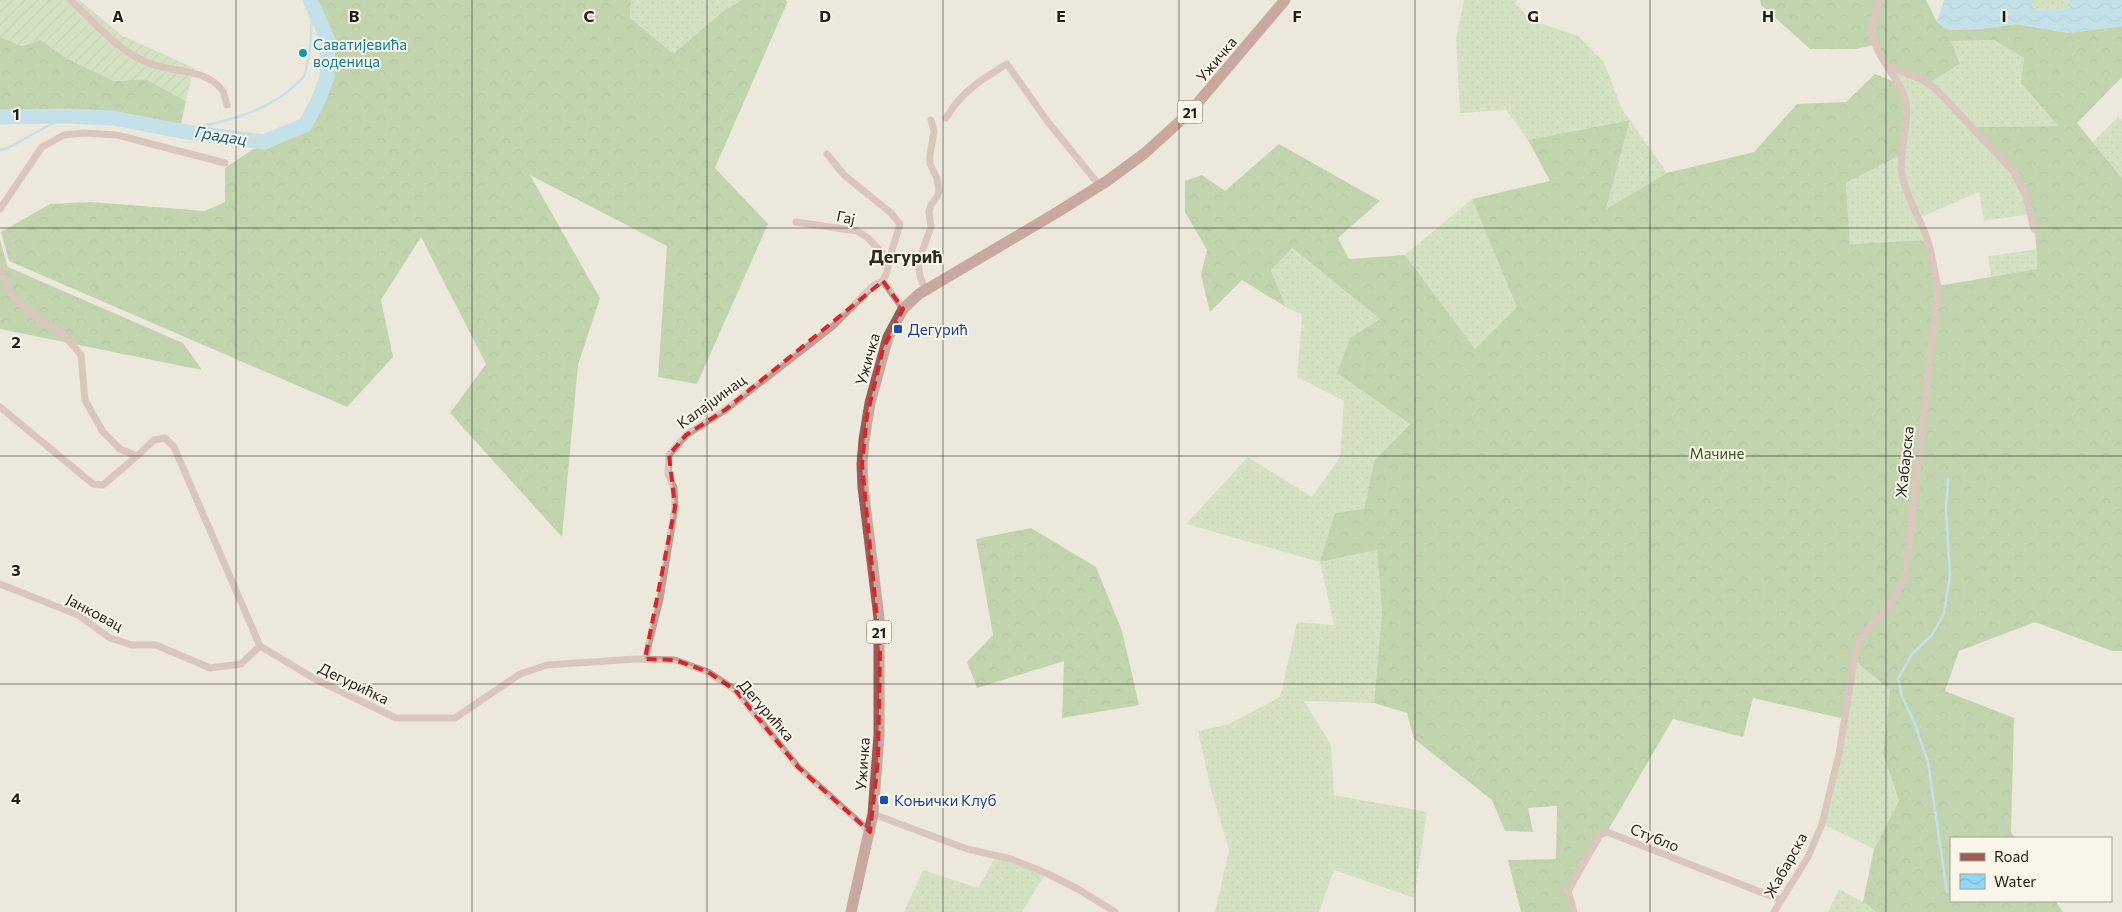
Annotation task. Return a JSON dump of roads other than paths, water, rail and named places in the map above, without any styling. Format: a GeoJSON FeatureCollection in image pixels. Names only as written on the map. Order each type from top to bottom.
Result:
{"type":"FeatureCollection","features":[{"type":"Feature","properties":{"kind":"main road","name":"Ужичка"},"geometry":{"type":"LineString","coordinates":[[851,912],[870,832],[878,760],[878,599],[863,482],[863,451],[867,416],[884,348],[891,329],[903,309],[925,290],[1100,186],[1145,153],[1177,126],[1212,88],[1285,0]]}},
{"type":"Feature","properties":{"kind":"street"},"geometry":{"type":"LineString","coordinates":[[70,0],[106,36],[130,53],[150,63],[172,70],[189,71],[209,79],[222,91],[226,105]]}},
{"type":"Feature","properties":{"kind":"street","name":"Жабарска"},"geometry":{"type":"LineString","coordinates":[[1774,912],[1808,857],[1822,824],[1839,754],[1854,660],[1862,634],[1887,609],[1905,578],[1938,286],[1928,240],[1902,176],[1901,155],[1907,116],[1904,98],[1890,67],[1882,58],[1875,45],[1873,30],[1880,0]]}},
{"type":"Feature","properties":{"kind":"street"},"geometry":{"type":"LineString","coordinates":[[946,118],[953,105],[967,90],[1007,64],[1048,122],[1100,186]]}},
{"type":"Feature","properties":{"kind":"street"},"geometry":{"type":"LineString","coordinates":[[1890,67],[1921,79],[1936,89],[2013,171],[2026,196],[2034,230]]}},
{"type":"Feature","properties":{"kind":"street"},"geometry":{"type":"LineString","coordinates":[[925,290],[918,263],[931,227],[929,212],[931,205],[939,191],[938,178],[930,164],[934,131],[931,120]]}},
{"type":"Feature","properties":{"kind":"street"},"geometry":{"type":"LineString","coordinates":[[0,209],[42,147],[64,135],[84,133],[117,135],[225,163]]}},
{"type":"Feature","properties":{"kind":"street"},"geometry":{"type":"LineString","coordinates":[[827,154],[844,174],[891,212],[900,224],[883,281],[903,309]]}},
{"type":"Feature","properties":{"kind":"street","name":"Гај"},"geometry":{"type":"LineString","coordinates":[[796,222],[857,231],[868,238],[889,260]]}},
{"type":"Feature","properties":{"kind":"street"},"geometry":{"type":"LineString","coordinates":[[0,269],[12,296],[34,316],[64,335],[80,355],[85,400],[103,432],[120,449],[138,456]]}},
{"type":"Feature","properties":{"kind":"street","name":"Калајџинац"},"geometry":{"type":"LineString","coordinates":[[645,659],[660,599],[675,507],[674,488],[668,474],[669,455],[686,435],[733,404],[833,326],[874,285],[883,281]]}},
{"type":"Feature","properties":{"kind":"street"},"geometry":{"type":"LineString","coordinates":[[0,407],[93,484],[103,485],[154,440],[165,438],[174,447],[260,646]]}},
{"type":"Feature","properties":{"kind":"street","name":"Јанковац"},"geometry":{"type":"LineString","coordinates":[[0,584],[78,615],[110,638],[132,645],[156,645],[210,668],[241,664],[260,646]]}},
{"type":"Feature","properties":{"kind":"street","name":"Дегурићка"},"geometry":{"type":"LineString","coordinates":[[260,646],[315,679],[396,718],[455,718],[520,674],[547,665],[645,659],[675,660],[708,672],[735,690],[798,767],[870,832]]}},
{"type":"Feature","properties":{"kind":"street"},"geometry":{"type":"LineString","coordinates":[[873,814],[967,849],[1011,859],[1046,873],[1078,889],[1115,912]]}},
{"type":"Feature","properties":{"kind":"street","name":"Стубло"},"geometry":{"type":"LineString","coordinates":[[1574,912],[1568,891],[1600,834],[1607,832],[1781,900]]}},
{"type":"Feature","properties":{"kind":"water"},"geometry":{"type":"Polygon","coordinates":[[[1944,0],[2032,0],[2033,7],[2037,10],[2067,9],[2069,0],[2122,0],[2122,26],[2069,33],[2015,24],[1980,29],[1947,30],[1937,22],[1944,0]]]}},
{"type":"Feature","properties":{"kind":"waterway","name":"Градац"},"geometry":{"type":"LineString","coordinates":[[0,117],[66,116],[113,118],[180,131],[264,142],[305,125],[318,101],[327,77],[328,40],[310,0]]}},
{"type":"Feature","properties":{"kind":"waterway"},"geometry":{"type":"LineString","coordinates":[[180,131],[225,121],[255,111],[281,96],[301,80],[307,67],[311,40],[312,3]]}},
{"type":"Feature","properties":{"kind":"waterway"},"geometry":{"type":"LineString","coordinates":[[0,150],[8,148],[66,116]]}},
{"type":"Feature","properties":{"kind":"waterway"},"geometry":{"type":"LineString","coordinates":[[1947,892],[1928,762],[1914,722],[1902,696],[1898,679],[1912,654],[1932,635],[1944,613],[1950,575],[1946,509],[1948,479]]}},
{"type":"Feature","properties":{"kind":"place","name":"Саватијевића воденица"},"geometry":{"type":"Point","coordinates":[303,53]}},
{"type":"Feature","properties":{"kind":"place","name":"Дегурић"},"geometry":{"type":"Point","coordinates":[898,329]}},
{"type":"Feature","properties":{"kind":"place","name":"Коњички Клуб"},"geometry":{"type":"Point","coordinates":[884,800]}},
{"type":"Feature","properties":{"kind":"district","name":"Дегурић"},"geometry":{"type":"Point","coordinates":[906,256]}},
{"type":"Feature","properties":{"kind":"park label","name":"Мачине"},"geometry":{"type":"Point","coordinates":[1717,453]}}]}
